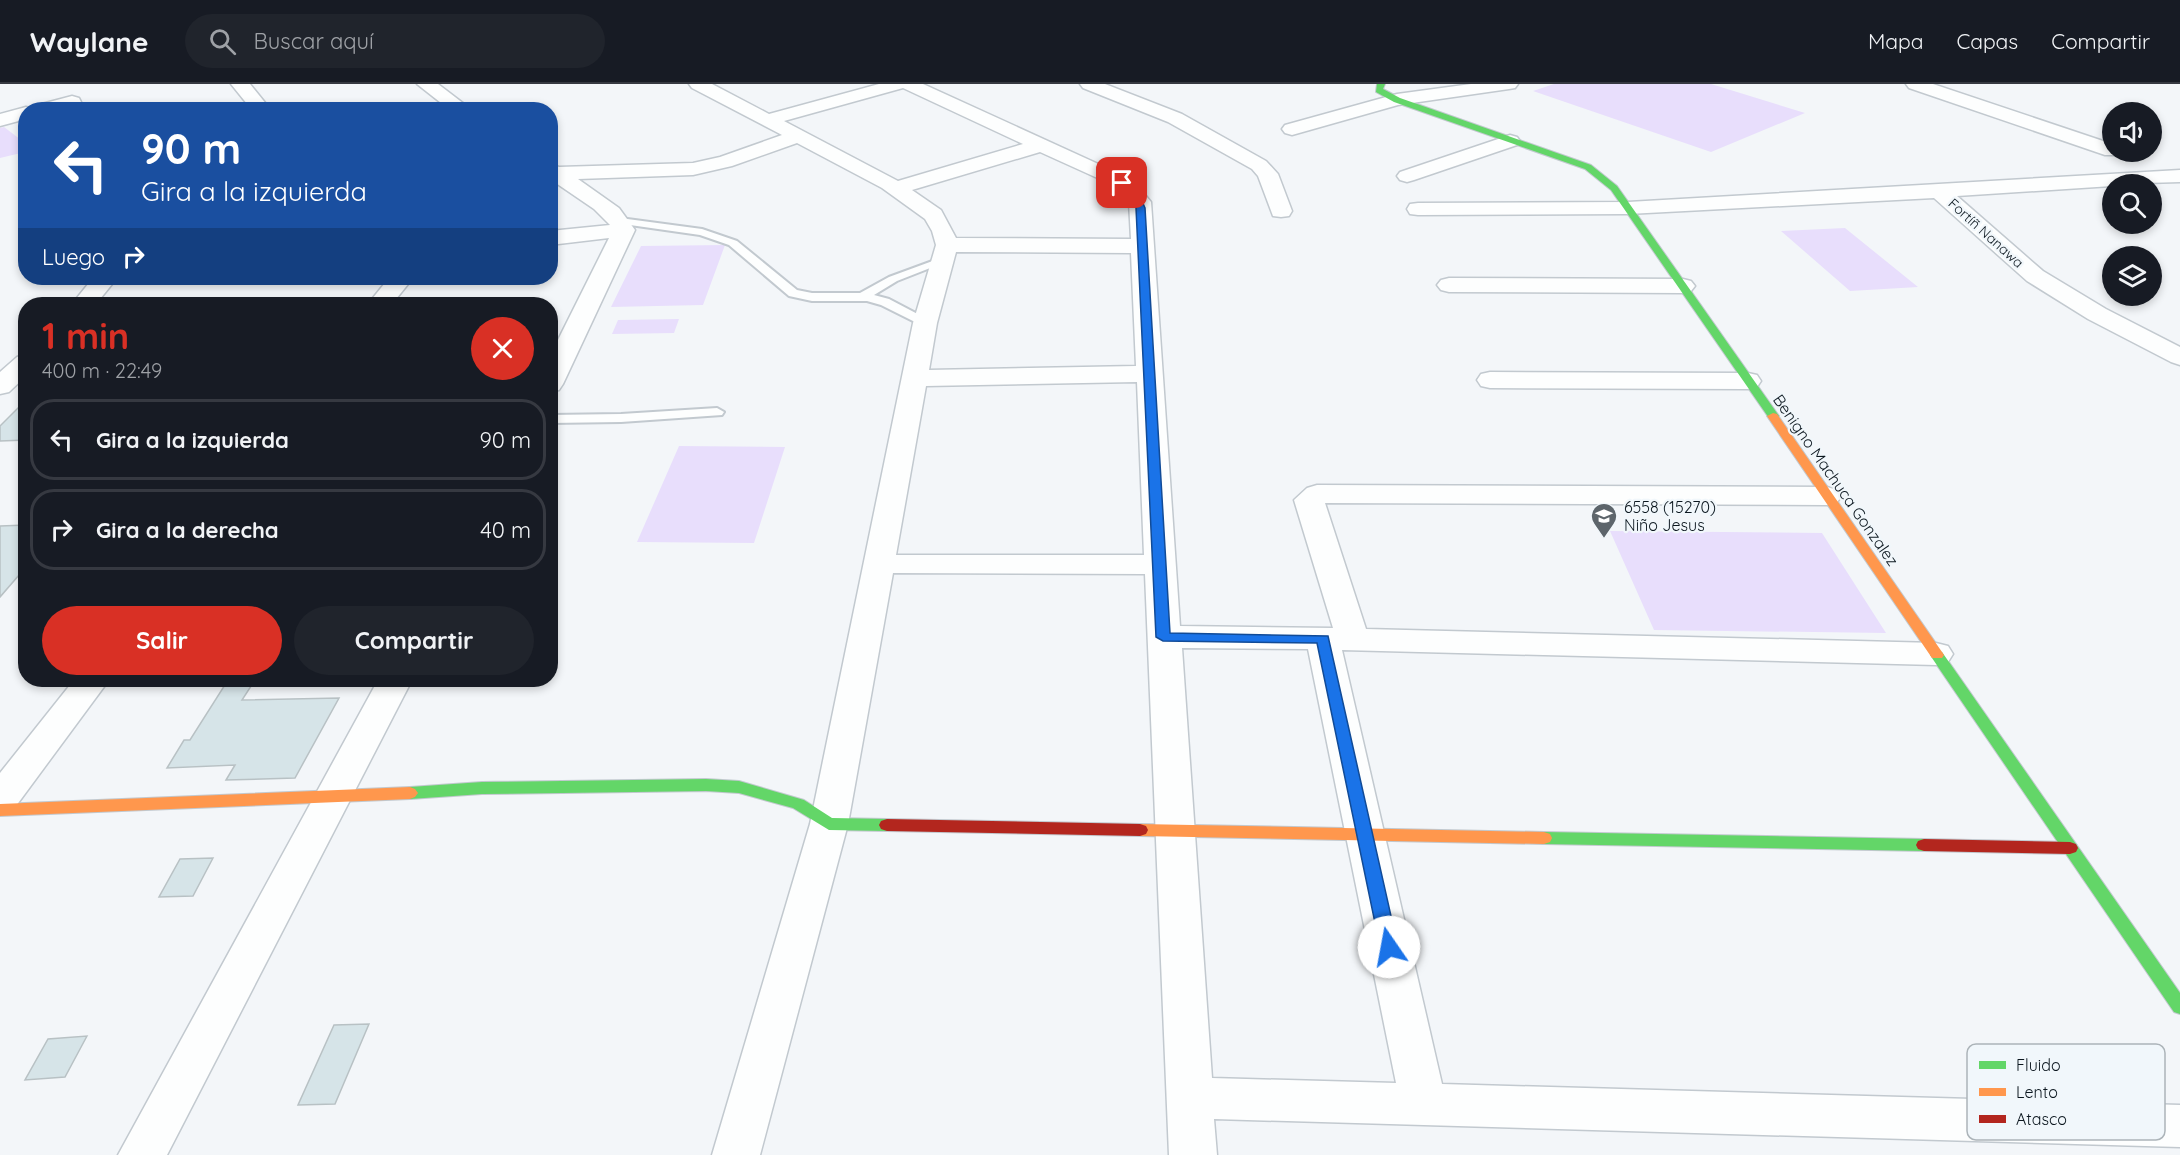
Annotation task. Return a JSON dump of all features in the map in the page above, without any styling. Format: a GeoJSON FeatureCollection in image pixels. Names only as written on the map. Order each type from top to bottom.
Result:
{"type":"FeatureCollection","features":[{"type":"Feature","properties":{"kind":"street"},"geometry":{"type":"LineString","coordinates":[[72,102],[81,84]]}},
{"type":"Feature","properties":{"kind":"street"},"geometry":{"type":"LineString","coordinates":[[240,84],[255,102]]}},
{"type":"Feature","properties":{"kind":"street"},"geometry":{"type":"LineString","coordinates":[[426,84],[452,102]]}},
{"type":"Feature","properties":{"kind":"street"},"geometry":{"type":"LineString","coordinates":[[698,84],[897,188],[933,215],[943,231],[944,253],[925,322],[829,824],[736,1155]]}},
{"type":"Feature","properties":{"kind":"street"},"geometry":{"type":"LineString","coordinates":[[768,120],[899,84]]}},
{"type":"Feature","properties":{"kind":"street"},"geometry":{"type":"LineString","coordinates":[[908,84],[1111,177],[1134,194],[1141,208],[1141,246],[1193,1155]]}},
{"type":"Feature","properties":{"kind":"street"},"geometry":{"type":"LineString","coordinates":[[1089,84],[1175,118],[1259,165],[1268,174],[1281,211]]}},
{"type":"Feature","properties":{"kind":"street","name":"Benigno Machuca Gonzalez"},"geometry":{"type":"LineString","coordinates":[[1381,84],[1379,90],[1397,100],[1588,167],[1601,174],[1683,286],[2180,1007]]}},
{"type":"Feature","properties":{"kind":"street"},"geometry":{"type":"LineString","coordinates":[[1292,129],[1397,100],[1509,84]]}},
{"type":"Feature","properties":{"kind":"street"},"geometry":{"type":"LineString","coordinates":[[1915,84],[2102,148]]}},
{"type":"Feature","properties":{"kind":"street"},"geometry":{"type":"LineString","coordinates":[[0,120],[18,115]]}},
{"type":"Feature","properties":{"kind":"street"},"geometry":{"type":"LineString","coordinates":[[558,172],[693,169],[725,162],[798,136]]}},
{"type":"Feature","properties":{"kind":"street"},"geometry":{"type":"LineString","coordinates":[[1407,176],[1510,141]]}},
{"type":"Feature","properties":{"kind":"street"},"geometry":{"type":"LineString","coordinates":[[897,188],[1041,145]]}},
{"type":"Feature","properties":{"kind":"street"},"geometry":{"type":"LineString","coordinates":[[2143,162],[2180,175]]}},
{"type":"Feature","properties":{"kind":"street"},"geometry":{"type":"LineString","coordinates":[[558,175],[611,211],[622,225]]}},
{"type":"Feature","properties":{"kind":"street","name":"Fortíñ Nanawa"},"geometry":{"type":"LineString","coordinates":[[1939,192],[2180,175]]}},
{"type":"Feature","properties":{"kind":"street"},"geometry":{"type":"LineString","coordinates":[[1418,209],[1628,208],[1939,192]]}},
{"type":"Feature","properties":{"kind":"street","name":"Fortíñ Nanawa"},"geometry":{"type":"LineString","coordinates":[[1939,192],[2035,276],[2051,287],[2097,315],[2180,357]]}},
{"type":"Feature","properties":{"kind":"street"},"geometry":{"type":"LineString","coordinates":[[558,237],[622,225]]}},
{"type":"Feature","properties":{"kind":"street"},"geometry":{"type":"LineString","coordinates":[[558,366],[622,225]]}},
{"type":"Feature","properties":{"kind":"street"},"geometry":{"type":"LineString","coordinates":[[944,253],[1141,246]]}},
{"type":"Feature","properties":{"kind":"street"},"geometry":{"type":"LineString","coordinates":[[90,297],[99,285]]}},
{"type":"Feature","properties":{"kind":"street"},"geometry":{"type":"LineString","coordinates":[[386,297],[395,285]]}},
{"type":"Feature","properties":{"kind":"street"},"geometry":{"type":"LineString","coordinates":[[1449,285],[1683,286]]}},
{"type":"Feature","properties":{"kind":"street"},"geometry":{"type":"LineString","coordinates":[[0,386],[18,369]]}},
{"type":"Feature","properties":{"kind":"street"},"geometry":{"type":"LineString","coordinates":[[914,378],[1149,374]]}},
{"type":"Feature","properties":{"kind":"street"},"geometry":{"type":"LineString","coordinates":[[1490,380],[1748,381]]}},
{"type":"Feature","properties":{"kind":"street"},"geometry":{"type":"LineString","coordinates":[[1423,1104],[1365,834],[1338,639],[1309,500],[1317,494],[1827,496]]}},
{"type":"Feature","properties":{"kind":"street"},"geometry":{"type":"LineString","coordinates":[[879,564],[1159,565]]}},
{"type":"Feature","properties":{"kind":"street"},"geometry":{"type":"LineString","coordinates":[[1163,637],[1338,639],[1936,654]]}},
{"type":"Feature","properties":{"kind":"street"},"geometry":{"type":"LineString","coordinates":[[0,800],[87,687]]}},
{"type":"Feature","properties":{"kind":"street"},"geometry":{"type":"LineString","coordinates":[[142,1155],[391,687]]}},
{"type":"Feature","properties":{"kind":"street"},"geometry":{"type":"LineString","coordinates":[[0,810],[332,798],[482,788],[706,785],[739,787],[798,804],[829,824],[2070,848]]}},
{"type":"Feature","properties":{"kind":"street"},"geometry":{"type":"LineString","coordinates":[[1190,1098],[1967,1120]]}},
{"type":"Feature","properties":{"kind":"street"},"geometry":{"type":"LineString","coordinates":[[2165,1126],[2180,1126]]}},
{"type":"Feature","properties":{"kind":"lane"},"geometry":{"type":"LineString","coordinates":[[622,225],[702,232],[733,243],[773,278],[801,296],[862,297],[885,302],[925,322]]}},
{"type":"Feature","properties":{"kind":"lane"},"geometry":{"type":"LineString","coordinates":[[862,297],[944,253]]}},
{"type":"Feature","properties":{"kind":"lane"},"geometry":{"type":"LineString","coordinates":[[558,419],[621,418],[717,412]]}},
{"type":"Feature","properties":{"kind":"shaded area"},"geometry":{"type":"Polygon","coordinates":[[[1554,84],[1711,84],[1805,113],[1711,152],[1533,91],[1554,84]]]}},
{"type":"Feature","properties":{"kind":"shaded area"},"geometry":{"type":"Polygon","coordinates":[[[4,127],[18,138],[18,154],[0,158],[0,128],[4,127]]]}},
{"type":"Feature","properties":{"kind":"shaded area"},"geometry":{"type":"Polygon","coordinates":[[[1845,228],[1918,287],[1850,291],[1781,231],[1845,228]]]}},
{"type":"Feature","properties":{"kind":"shaded area"},"geometry":{"type":"Polygon","coordinates":[[[725,245],[703,305],[611,307],[641,246],[725,245]]]}},
{"type":"Feature","properties":{"kind":"shaded area"},"geometry":{"type":"Polygon","coordinates":[[[679,319],[674,333],[612,334],[618,320],[679,319]]]}},
{"type":"Feature","properties":{"kind":"shaded area"},"geometry":{"type":"Polygon","coordinates":[[[679,446],[785,447],[754,543],[637,542],[679,446]]]}},
{"type":"Feature","properties":{"kind":"shaded area"},"geometry":{"type":"Polygon","coordinates":[[[1610,531],[1822,533],[1886,633],[1654,630],[1610,531]]]}},
{"type":"Feature","properties":{"kind":"building"},"geometry":{"type":"Polygon","coordinates":[[[18,408],[18,440],[0,441],[0,426],[18,408]]]}},
{"type":"Feature","properties":{"kind":"building"},"geometry":{"type":"Polygon","coordinates":[[[18,525],[18,576],[0,597],[0,526],[18,525]]]}},
{"type":"Feature","properties":{"kind":"building"},"geometry":{"type":"Polygon","coordinates":[[[224,687],[250,687],[242,700],[339,698],[295,778],[226,780],[235,765],[167,768],[184,740],[190,740],[224,687]]]}},
{"type":"Feature","properties":{"kind":"building"},"geometry":{"type":"Polygon","coordinates":[[[213,858],[193,896],[159,897],[180,859],[213,858]]]}},
{"type":"Feature","properties":{"kind":"building"},"geometry":{"type":"Polygon","coordinates":[[[369,1024],[335,1104],[298,1105],[334,1025],[369,1024]]]}},
{"type":"Feature","properties":{"kind":"building"},"geometry":{"type":"Polygon","coordinates":[[[87,1036],[65,1077],[25,1080],[48,1039],[87,1036]]]}},
{"type":"Feature","properties":{"kind":"traffic: fast"},"geometry":{"type":"LineString","coordinates":[[1381,84],[1379,90],[1397,100],[1588,167],[1614,188],[1773,416]]}},
{"type":"Feature","properties":{"kind":"traffic: fast"},"geometry":{"type":"LineString","coordinates":[[1937,655],[2180,1007]]}},
{"type":"Feature","properties":{"kind":"traffic: fast"},"geometry":{"type":"LineString","coordinates":[[410,793],[482,788],[706,785],[739,787],[798,804],[829,824],[887,825]]}},
{"type":"Feature","properties":{"kind":"traffic: fast"},"geometry":{"type":"LineString","coordinates":[[1544,838],[1924,845]]}},
{"type":"Feature","properties":{"kind":"traffic: slow"},"geometry":{"type":"LineString","coordinates":[[1773,416],[1937,655]]}},
{"type":"Feature","properties":{"kind":"traffic: slow"},"geometry":{"type":"LineString","coordinates":[[0,810],[410,793]]}},
{"type":"Feature","properties":{"kind":"traffic: slow"},"geometry":{"type":"LineString","coordinates":[[1140,830],[1544,838]]}},
{"type":"Feature","properties":{"kind":"traffic: jam"},"geometry":{"type":"LineString","coordinates":[[887,825],[1140,830]]}},
{"type":"Feature","properties":{"kind":"traffic: jam"},"geometry":{"type":"LineString","coordinates":[[1924,845],[2070,848]]}},
{"type":"Feature","properties":{"kind":"place","name":"6558 (15270) Niño Jesus"},"geometry":{"type":"Point","coordinates":[1604,539]}},
{"type":"Feature","properties":{"kind":"route"},"geometry":{"type":"LineString","coordinates":[[1122,183],[1134,194],[1141,208],[1141,246],[1163,637],[1323,639],[1389,947]]}}]}
